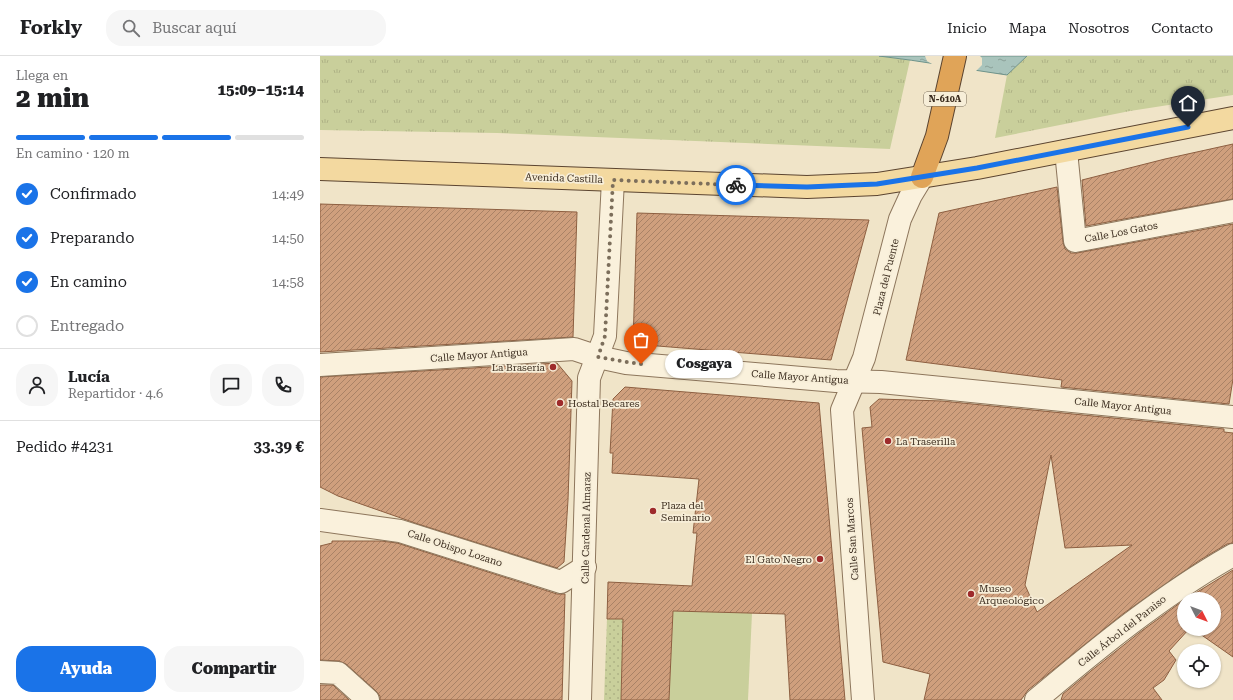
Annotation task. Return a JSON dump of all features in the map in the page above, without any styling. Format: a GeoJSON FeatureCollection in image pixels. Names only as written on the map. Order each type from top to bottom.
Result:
{"type":"FeatureCollection","features":[{"type":"Feature","properties":{"kind":"highway","name":"N-610A"},"geometry":{"type":"LineString","coordinates":[[922,177],[935,142],[955,56]]}},
{"type":"Feature","properties":{"kind":"main road","name":"Avenida Castilla"},"geometry":{"type":"LineString","coordinates":[[320,169],[807,187],[877,184],[1066,151],[1233,118]]}},
{"type":"Feature","properties":{"kind":"street","name":"Calle Los Gatos"},"geometry":{"type":"LineString","coordinates":[[1066,151],[1075,241],[1233,210]]}},
{"type":"Feature","properties":{"kind":"street","name":"Plaza del Puente"},"geometry":{"type":"LineString","coordinates":[[854,380],[864,358],[900,219],[911,195],[922,177]]}},
{"type":"Feature","properties":{"kind":"street","name":"Calle Cardenal Almaraz"},"geometry":{"type":"LineString","coordinates":[[580,700],[585,567],[589,378],[605,336],[613,180]]}},
{"type":"Feature","properties":{"kind":"street","name":"Calle Mayor Antigua"},"geometry":{"type":"LineString","coordinates":[[320,365],[574,349],[598,357],[626,362],[828,380],[854,380],[1233,417]]}},
{"type":"Feature","properties":{"kind":"street","name":"Calle San Marcos"},"geometry":{"type":"LineString","coordinates":[[854,380],[842,410],[863,700]]}},
{"type":"Feature","properties":{"kind":"street","name":"Calle Obispo Lozano"},"geometry":{"type":"LineString","coordinates":[[320,520],[400,531],[561,582],[585,567]]}},
{"type":"Feature","properties":{"kind":"street","name":"Calle Árbol del Paraiso"},"geometry":{"type":"LineString","coordinates":[[1036,700],[1155,605],[1233,555]]}},
{"type":"Feature","properties":{"kind":"street"},"geometry":{"type":"LineString","coordinates":[[320,672],[338,673],[368,700]]}},
{"type":"Feature","properties":{"kind":"green space"},"geometry":{"type":"Polygon","coordinates":[[[320,56],[879,56],[910,60],[890,149],[497,133],[320,130],[320,56]]]}},
{"type":"Feature","properties":{"kind":"green space"},"geometry":{"type":"Polygon","coordinates":[[[1027,56],[1233,56],[1233,95],[1130,111],[995,138],[1007,75],[1027,56]]]}},
{"type":"Feature","properties":{"kind":"green space"},"geometry":{"type":"Polygon","coordinates":[[[673,611],[752,613],[748,700],[669,700],[673,611]]]}},
{"type":"Feature","properties":{"kind":"green space"},"geometry":{"type":"Polygon","coordinates":[[[607,619],[623,619],[621,700],[604,700],[607,619]]]}},
{"type":"Feature","properties":{"kind":"water"},"geometry":{"type":"Polygon","coordinates":[[[879,56],[1027,56],[1007,75],[879,56]]]}},
{"type":"Feature","properties":{"kind":"pier"},"geometry":{"type":"Polygon","coordinates":[[[925,56],[980,56],[982,58],[982,65],[976,71],[970,72],[931,66],[932,64],[927,61],[925,56]]]}},
{"type":"Feature","properties":{"kind":"building"},"geometry":{"type":"Polygon","coordinates":[[[1233,144],[1233,199],[1086,226],[1082,180],[1233,144]]]}},
{"type":"Feature","properties":{"kind":"building"},"geometry":{"type":"Polygon","coordinates":[[[1057,187],[1063,242],[1065,249],[1071,253],[1233,224],[1233,379],[1229,404],[1061,387],[1062,380],[906,360],[939,213],[1057,187]]]}},
{"type":"Feature","properties":{"kind":"building"},"geometry":{"type":"Polygon","coordinates":[[[320,204],[577,212],[573,337],[320,352],[320,204]]]}},
{"type":"Feature","properties":{"kind":"building"},"geometry":{"type":"Polygon","coordinates":[[[637,213],[869,220],[831,360],[633,344],[637,213]]]}},
{"type":"Feature","properties":{"kind":"building"},"geometry":{"type":"Polygon","coordinates":[[[557,363],[572,381],[568,500],[564,562],[557,568],[418,524],[338,496],[320,487],[320,377],[557,363]]]}},
{"type":"Feature","properties":{"kind":"building"},"geometry":{"type":"Polygon","coordinates":[[[625,387],[819,403],[845,700],[790,700],[785,614],[673,611],[669,700],[621,700],[623,619],[607,619],[608,582],[692,586],[697,533],[693,533],[699,479],[612,473],[613,453],[610,453],[613,399],[625,387]]]}},
{"type":"Feature","properties":{"kind":"building"},"geometry":{"type":"Polygon","coordinates":[[[879,399],[942,401],[1224,429],[1224,432],[1233,433],[1233,543],[1227,544],[1200,560],[1124,613],[1028,690],[1021,700],[924,700],[930,674],[883,662],[862,428],[872,427],[870,407],[879,399]],[[1051,455],[1025,585],[1037,612],[1132,545],[1065,548],[1051,455]]]}},
{"type":"Feature","properties":{"kind":"building"},"geometry":{"type":"Polygon","coordinates":[[[332,541],[381,541],[397,543],[557,594],[565,594],[562,700],[380,700],[380,696],[376,691],[346,664],[339,661],[320,660],[320,546],[332,543],[332,541]]]}},
{"type":"Feature","properties":{"kind":"building"},"geometry":{"type":"Polygon","coordinates":[[[1233,570],[1233,657],[1221,649],[1221,644],[1214,644],[1203,636],[1221,636],[1221,592],[1197,592],[1233,570]]]}},
{"type":"Feature","properties":{"kind":"building"},"geometry":{"type":"Polygon","coordinates":[[[1177,605],[1177,636],[1183,636],[1169,651],[1176,660],[1164,680],[1153,688],[1162,700],[1061,700],[1063,694],[1139,633],[1177,605]]]}},
{"type":"Feature","properties":{"kind":"building"},"geometry":{"type":"Polygon","coordinates":[[[320,685],[333,685],[349,700],[320,700],[320,685]]]}},
{"type":"Feature","properties":{"kind":"way so far"},"geometry":{"type":"LineString","coordinates":[[641,364],[598,357],[605,336],[613,180],[736,185]]}},
{"type":"Feature","properties":{"kind":"place","name":"Cosgaya"},"geometry":{"type":"Point","coordinates":[641,364]}},
{"type":"Feature","properties":{"kind":"place","name":"La Brasería"},"geometry":{"type":"Point","coordinates":[553,367]}},
{"type":"Feature","properties":{"kind":"place","name":"Hostal Becares"},"geometry":{"type":"Point","coordinates":[560,403]}},
{"type":"Feature","properties":{"kind":"place","name":"La Traserilla"},"geometry":{"type":"Point","coordinates":[888,441]}},
{"type":"Feature","properties":{"kind":"place","name":"Plaza del Seminario"},"geometry":{"type":"Point","coordinates":[653,511]}},
{"type":"Feature","properties":{"kind":"place","name":"El Gato Negro"},"geometry":{"type":"Point","coordinates":[820,559]}},
{"type":"Feature","properties":{"kind":"place","name":"Museo Arqueológico"},"geometry":{"type":"Point","coordinates":[971,594]}},
{"type":"Feature","properties":{"kind":"route"},"geometry":{"type":"LineString","coordinates":[[736,185],[826,187],[877,184],[977,168],[1188,127]]}}]}
